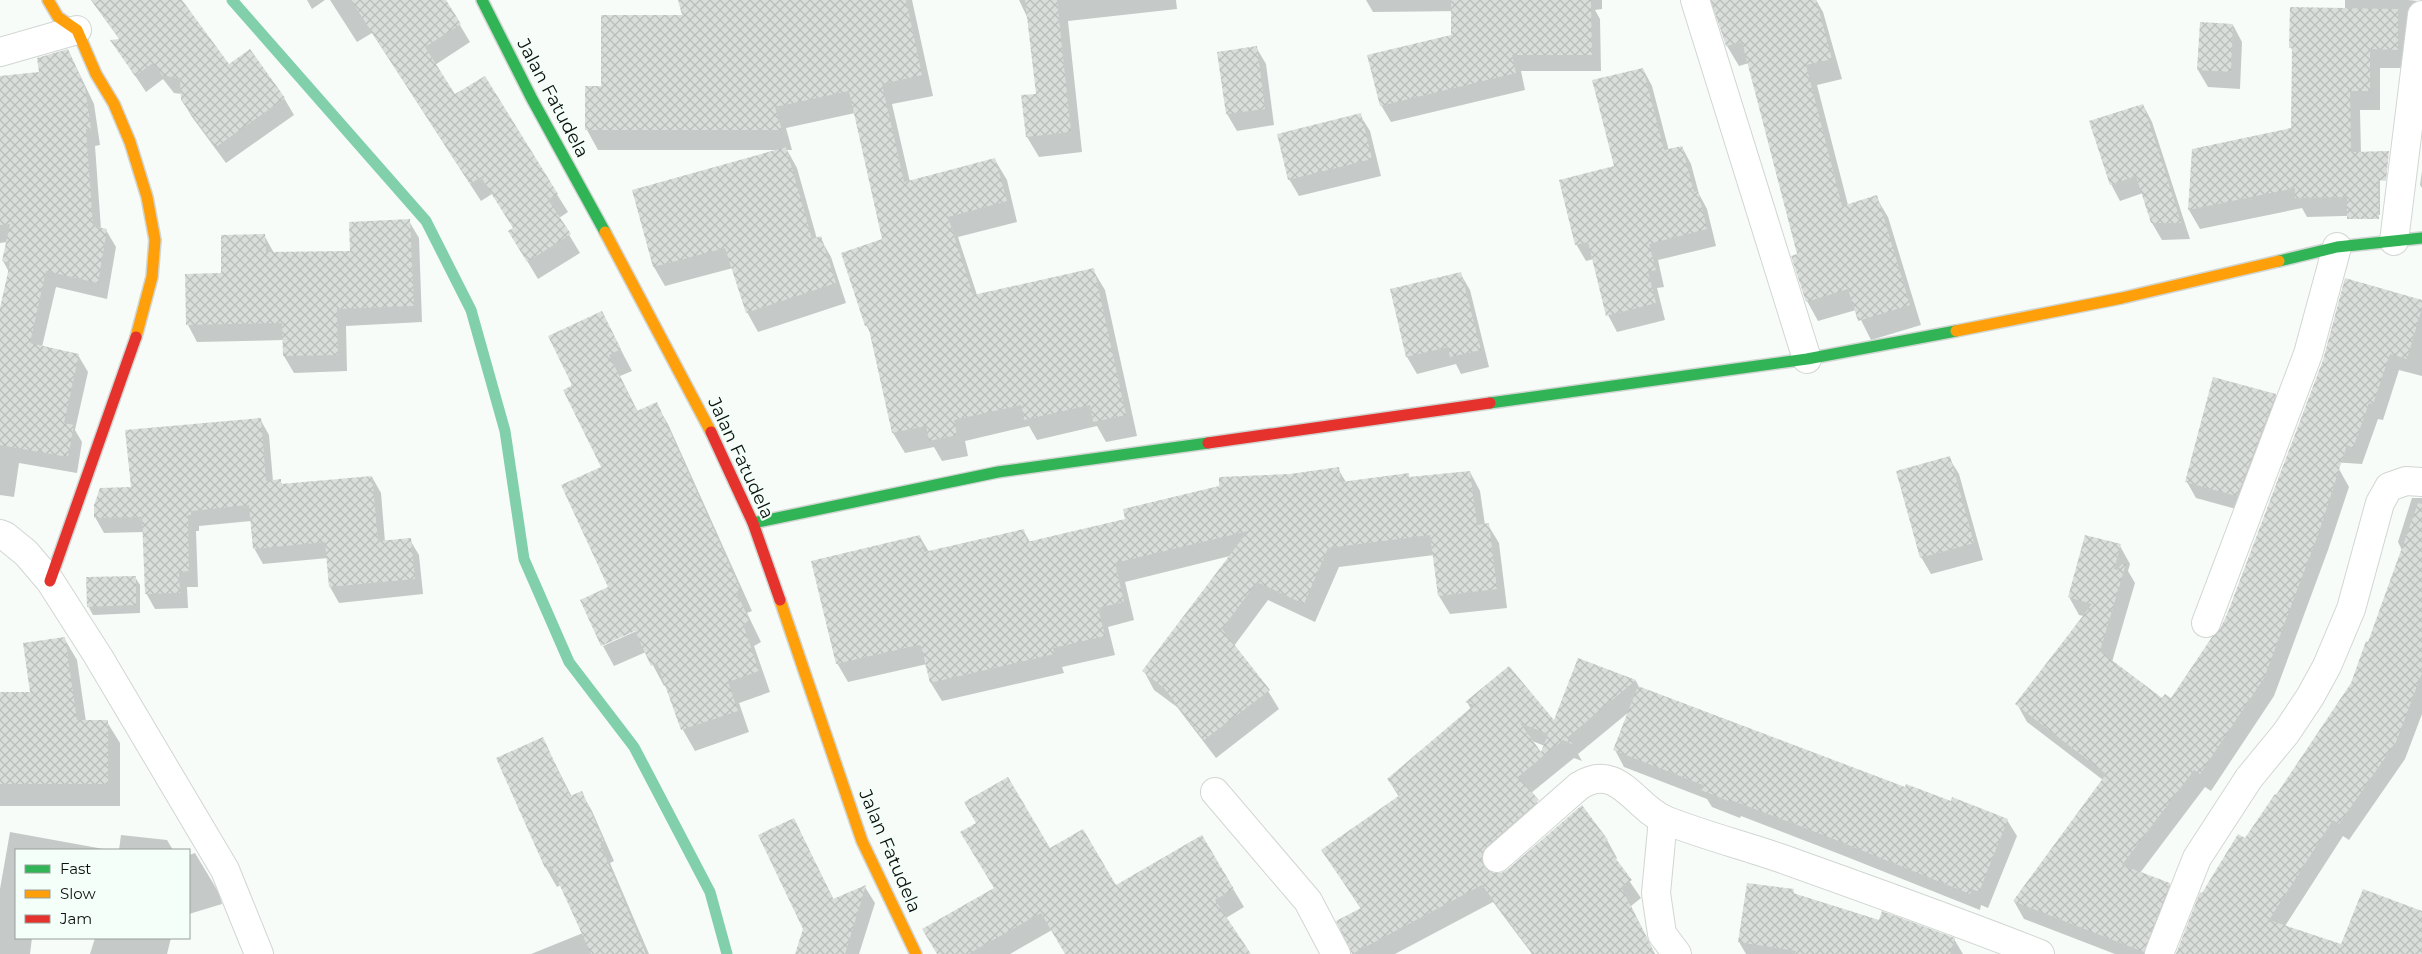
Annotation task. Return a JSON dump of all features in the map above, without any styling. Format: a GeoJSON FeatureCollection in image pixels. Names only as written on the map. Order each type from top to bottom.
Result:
{"type":"FeatureCollection","features":[{"type":"Feature","properties":{"kind":"street"},"geometry":{"type":"LineString","coordinates":[[48,0],[58,17],[77,30],[96,74],[114,104],[130,142],[147,197],[155,240],[152,277],[133,348],[50,580]]}},
{"type":"Feature","properties":{"kind":"street","name":"Jalan Fatudela"},"geometry":{"type":"LineString","coordinates":[[482,0],[537,108],[662,336],[714,437],[754,523],[862,841],[916,954]]}},
{"type":"Feature","properties":{"kind":"street"},"geometry":{"type":"LineString","coordinates":[[1695,0],[1807,359]]}},
{"type":"Feature","properties":{"kind":"street"},"geometry":{"type":"LineString","coordinates":[[2394,241],[2422,15]]}},
{"type":"Feature","properties":{"kind":"street"},"geometry":{"type":"LineString","coordinates":[[0,52],[77,30]]}},
{"type":"Feature","properties":{"kind":"street"},"geometry":{"type":"LineString","coordinates":[[754,523],[998,472],[1807,359],[1986,326],[2122,298],[2337,247],[2422,238]]}},
{"type":"Feature","properties":{"kind":"street"},"geometry":{"type":"LineString","coordinates":[[2206,623],[2308,354],[2337,247]]}},
{"type":"Feature","properties":{"kind":"street"},"geometry":{"type":"LineString","coordinates":[[2160,954],[2197,858],[2249,778],[2286,733],[2327,666],[2351,609],[2380,504],[2389,487],[2406,481],[2422,482]]}},
{"type":"Feature","properties":{"kind":"street"},"geometry":{"type":"LineString","coordinates":[[0,534],[26,553],[50,580],[98,656],[225,870],[259,954]]}},
{"type":"Feature","properties":{"kind":"street"},"geometry":{"type":"LineString","coordinates":[[1497,858],[1579,786],[1590,779],[1600,778],[1621,786],[1663,819],[1779,858],[1990,945],[2040,954]]}},
{"type":"Feature","properties":{"kind":"street"},"geometry":{"type":"LineString","coordinates":[[1215,792],[1308,901],[1336,954]]}},
{"type":"Feature","properties":{"kind":"street"},"geometry":{"type":"LineString","coordinates":[[1663,819],[1656,893],[1662,934],[1677,954]]}},
{"type":"Feature","properties":{"kind":"building"},"geometry":{"type":"Polygon","coordinates":[[[91,0],[182,0],[229,64],[250,49],[285,98],[216,147],[181,100],[180,78],[163,76],[153,63],[135,76],[110,40],[120,39],[91,0]]]}},
{"type":"Feature","properties":{"kind":"building"},"geometry":{"type":"Polygon","coordinates":[[[351,0],[446,0],[461,24],[425,47],[455,94],[485,76],[558,194],[548,200],[571,234],[527,262],[508,231],[513,228],[481,177],[470,184],[351,0]]]}},
{"type":"Feature","properties":{"kind":"building"},"geometry":{"type":"Polygon","coordinates":[[[678,0],[906,0],[922,75],[882,84],[904,182],[995,158],[1007,201],[948,217],[973,295],[1094,268],[1126,415],[1093,422],[1090,405],[1024,420],[1021,405],[954,420],[957,435],[929,441],[926,426],[892,433],[868,325],[865,326],[841,253],[882,239],[849,91],[775,107],[782,130],[585,130],[585,86],[601,86],[601,15],[682,15],[678,0]]]}},
{"type":"Feature","properties":{"kind":"building"},"geometry":{"type":"Polygon","coordinates":[[[1025,0],[1057,0],[1071,132],[1026,137],[1021,95],[1036,94],[1025,0]]]}},
{"type":"Feature","properties":{"kind":"building"},"geometry":{"type":"Polygon","coordinates":[[[1451,0],[1591,0],[1592,55],[1512,55],[1516,73],[1380,106],[1367,55],[1451,35],[1451,0]]]}},
{"type":"Feature","properties":{"kind":"building"},"geometry":{"type":"Polygon","coordinates":[[[1711,0],[1816,0],[1832,59],[1806,65],[1842,206],[1877,195],[1910,305],[1858,321],[1848,289],[1806,302],[1791,256],[1797,254],[1742,42],[1726,46],[1711,0]]]}},
{"type":"Feature","properties":{"kind":"building"},"geometry":{"type":"Polygon","coordinates":[[[2290,7],[2398,9],[2398,50],[2370,49],[2370,91],[2350,91],[2351,152],[2389,151],[2386,181],[2378,180],[2379,219],[2347,219],[2347,197],[2295,198],[2295,188],[2188,210],[2192,149],[2291,128],[2292,48],[2289,48],[2290,7]]]}},
{"type":"Feature","properties":{"kind":"building"},"geometry":{"type":"Polygon","coordinates":[[[2200,22],[2233,24],[2231,72],[2197,70],[2200,22]]]}},
{"type":"Feature","properties":{"kind":"building"},"geometry":{"type":"Polygon","coordinates":[[[1257,46],[1265,109],[1226,114],[1217,52],[1257,46]]]}},
{"type":"Feature","properties":{"kind":"building"},"geometry":{"type":"Polygon","coordinates":[[[68,49],[85,87],[91,129],[86,129],[93,226],[107,229],[98,283],[46,271],[30,343],[79,354],[64,423],[74,425],[68,457],[0,445],[0,308],[10,263],[2,261],[10,224],[0,225],[0,76],[39,72],[37,58],[68,49]]]}},
{"type":"Feature","properties":{"kind":"building"},"geometry":{"type":"Polygon","coordinates":[[[1643,68],[1664,150],[1682,146],[1694,192],[1698,191],[1707,229],[1649,244],[1656,270],[1648,272],[1656,303],[1606,316],[1588,242],[1575,245],[1559,180],[1614,166],[1592,80],[1643,68]]]}},
{"type":"Feature","properties":{"kind":"building"},"geometry":{"type":"Polygon","coordinates":[[[2143,104],[2181,223],[2151,223],[2136,176],[2110,185],[2089,121],[2143,104]]]}},
{"type":"Feature","properties":{"kind":"building"},"geometry":{"type":"Polygon","coordinates":[[[1361,113],[1372,159],[1288,180],[1277,134],[1361,113]]]}},
{"type":"Feature","properties":{"kind":"building"},"geometry":{"type":"Polygon","coordinates":[[[786,147],[812,239],[821,236],[836,283],[746,313],[725,248],[653,267],[632,190],[786,147]]]}},
{"type":"Feature","properties":{"kind":"building"},"geometry":{"type":"Polygon","coordinates":[[[410,219],[414,306],[337,309],[338,355],[283,356],[282,323],[186,325],[185,274],[221,273],[221,235],[265,234],[266,252],[350,251],[349,222],[410,219]]]}},
{"type":"Feature","properties":{"kind":"building"},"geometry":{"type":"Polygon","coordinates":[[[1461,272],[1481,350],[1450,357],[1448,347],[1406,357],[1390,289],[1461,272]]]}},
{"type":"Feature","properties":{"kind":"building"},"geometry":{"type":"Polygon","coordinates":[[[2345,278],[2422,300],[2422,308],[2407,359],[2390,354],[2373,404],[2369,403],[2353,448],[2347,445],[2319,532],[2264,678],[2200,774],[2194,770],[2122,865],[2170,883],[2144,952],[2013,901],[2106,774],[2015,704],[2092,604],[2068,597],[2085,535],[2121,544],[2114,569],[2117,570],[2123,563],[2126,564],[2100,651],[2162,698],[2165,694],[2171,698],[2212,637],[2220,629],[2228,612],[2323,360],[2345,278]]]}},
{"type":"Feature","properties":{"kind":"building"},"geometry":{"type":"Polygon","coordinates":[[[602,311],[621,349],[609,355],[637,411],[657,402],[741,591],[736,592],[750,621],[743,624],[759,671],[728,682],[738,711],[681,730],[657,663],[651,666],[635,631],[601,646],[580,600],[608,587],[561,485],[601,467],[563,390],[571,386],[571,383],[548,336],[602,311]]]}},
{"type":"Feature","properties":{"kind":"building"},"geometry":{"type":"Polygon","coordinates":[[[2213,377],[2276,394],[2237,496],[2185,482],[2213,377]]]}},
{"type":"Feature","properties":{"kind":"building"},"geometry":{"type":"Polygon","coordinates":[[[261,418],[266,481],[281,479],[281,484],[372,476],[378,541],[411,538],[415,579],[329,587],[325,542],[253,549],[249,505],[191,511],[191,515],[188,515],[189,571],[179,572],[180,593],[145,594],[142,517],[94,518],[94,505],[100,488],[131,487],[125,430],[261,418]]]}},
{"type":"Feature","properties":{"kind":"building"},"geometry":{"type":"Polygon","coordinates":[[[1950,456],[1974,543],[1920,558],[1896,471],[1950,456]]]}},
{"type":"Feature","properties":{"kind":"building"},"geometry":{"type":"Polygon","coordinates":[[[1339,467],[1341,482],[1409,473],[1409,477],[1470,471],[1477,525],[1489,523],[1497,589],[1438,596],[1430,535],[1328,548],[1304,604],[1257,582],[1222,629],[1270,690],[1204,740],[1164,688],[1142,671],[1248,531],[1115,563],[1124,602],[1098,608],[1105,636],[1053,648],[1054,654],[930,683],[921,646],[918,645],[836,664],[811,561],[920,535],[924,552],[1024,529],[1027,542],[1125,519],[1123,509],[1219,486],[1219,477],[1290,474],[1339,467]]]}},
{"type":"Feature","properties":{"kind":"building"},"geometry":{"type":"Polygon","coordinates":[[[2418,503],[2422,504],[2422,673],[2396,742],[2339,824],[2333,820],[2269,920],[2341,944],[2363,889],[2422,911],[2422,954],[2176,954],[2200,892],[2202,893],[2238,834],[2245,838],[2351,683],[2366,641],[2368,642],[2418,503]]]}},
{"type":"Feature","properties":{"kind":"building"},"geometry":{"type":"Polygon","coordinates":[[[136,576],[136,605],[87,607],[86,577],[136,576]]]}},
{"type":"Feature","properties":{"kind":"building"},"geometry":{"type":"Polygon","coordinates":[[[65,637],[77,720],[108,720],[108,784],[0,784],[0,692],[30,692],[23,643],[65,637]]]}},
{"type":"Feature","properties":{"kind":"building"},"geometry":{"type":"Polygon","coordinates":[[[1578,658],[1636,680],[1568,737],[1574,745],[1563,740],[1518,777],[1539,800],[1487,846],[1482,853],[1482,862],[1486,869],[1492,873],[1501,873],[1507,870],[1582,805],[1608,840],[1604,843],[1632,880],[1621,887],[1655,954],[1533,954],[1482,885],[1352,954],[1336,921],[1361,908],[1321,850],[1400,795],[1387,779],[1474,705],[1465,702],[1509,666],[1554,720],[1578,658]],[[1520,723],[1541,752],[1548,734],[1520,723]]]}},
{"type":"Feature","properties":{"kind":"building"},"geometry":{"type":"Polygon","coordinates":[[[1638,686],[1905,787],[1906,784],[1951,801],[1952,797],[2008,819],[1979,892],[1972,889],[1970,894],[1831,838],[1731,800],[1731,802],[1701,790],[1703,785],[1613,750],[1638,686]]]}},
{"type":"Feature","properties":{"kind":"building"},"geometry":{"type":"Polygon","coordinates":[[[543,737],[570,796],[582,791],[604,842],[600,844],[646,954],[591,954],[551,866],[545,868],[496,758],[543,737]]]}},
{"type":"Feature","properties":{"kind":"building"},"geometry":{"type":"Polygon","coordinates":[[[1008,777],[1050,848],[1083,829],[1116,885],[1202,835],[1234,889],[1215,900],[1251,954],[1065,954],[1041,913],[968,954],[937,954],[922,929],[994,888],[960,832],[976,823],[964,802],[1008,777]]]}},
{"type":"Feature","properties":{"kind":"building"},"geometry":{"type":"Polygon","coordinates":[[[794,818],[833,899],[866,885],[845,954],[795,954],[803,929],[758,835],[794,818]]]}},
{"type":"Feature","properties":{"kind":"building"},"geometry":{"type":"Polygon","coordinates":[[[1747,883],[1794,889],[1793,893],[1879,920],[1882,911],[1955,938],[1950,954],[1795,954],[1796,951],[1738,942],[1747,883]]]}},
{"type":"Feature","properties":{"kind":"waterway"},"geometry":{"type":"LineString","coordinates":[[232,0],[426,221],[471,310],[505,431],[524,559],[569,662],[634,747],[710,892],[727,954]]}},
{"type":"Feature","properties":{"kind":"traffic: fast"},"geometry":{"type":"LineString","coordinates":[[482,0],[532,99],[605,232]]}},
{"type":"Feature","properties":{"kind":"traffic: fast"},"geometry":{"type":"LineString","coordinates":[[2279,261],[2337,247],[2422,238]]}},
{"type":"Feature","properties":{"kind":"traffic: fast"},"geometry":{"type":"LineString","coordinates":[[1490,403],[1807,359],[1956,331]]}},
{"type":"Feature","properties":{"kind":"traffic: fast"},"geometry":{"type":"LineString","coordinates":[[753,523],[998,472],[1208,443]]}},
{"type":"Feature","properties":{"kind":"traffic: slow"},"geometry":{"type":"LineString","coordinates":[[48,0],[58,17],[77,30],[96,74],[114,104],[130,142],[147,197],[155,240],[152,277],[136,337]]}},
{"type":"Feature","properties":{"kind":"traffic: slow"},"geometry":{"type":"LineString","coordinates":[[605,232],[711,432]]}},
{"type":"Feature","properties":{"kind":"traffic: slow"},"geometry":{"type":"LineString","coordinates":[[1956,331],[2122,298],[2279,261]]}},
{"type":"Feature","properties":{"kind":"traffic: slow"},"geometry":{"type":"LineString","coordinates":[[780,600],[862,841],[916,954]]}},
{"type":"Feature","properties":{"kind":"traffic: jam"},"geometry":{"type":"LineString","coordinates":[[50,581],[136,337]]}},
{"type":"Feature","properties":{"kind":"traffic: jam"},"geometry":{"type":"LineString","coordinates":[[1208,443],[1490,403]]}},
{"type":"Feature","properties":{"kind":"traffic: jam"},"geometry":{"type":"LineString","coordinates":[[711,432],[753,523],[780,600]]}}]}
